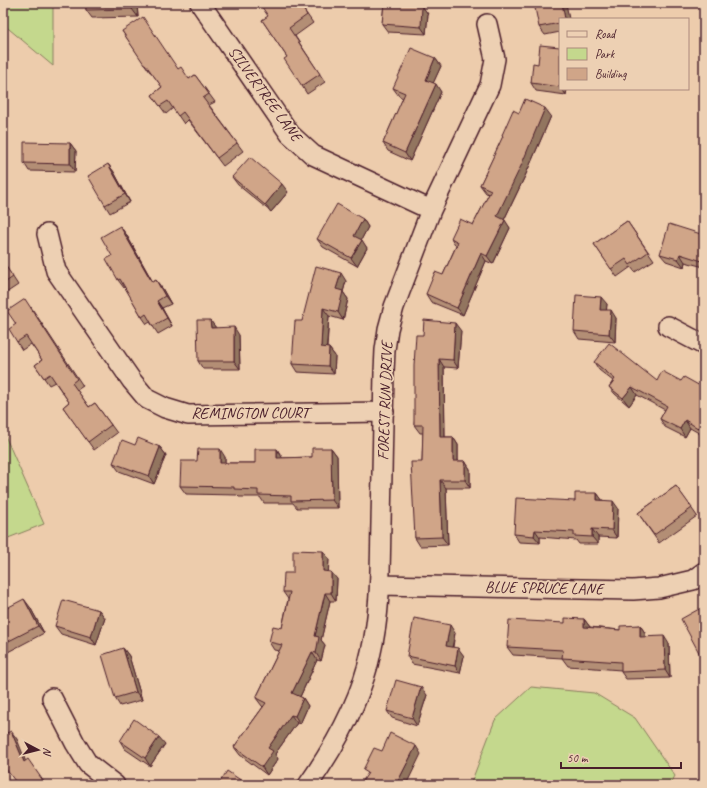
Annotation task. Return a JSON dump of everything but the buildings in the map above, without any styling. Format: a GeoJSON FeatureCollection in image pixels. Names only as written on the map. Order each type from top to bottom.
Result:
{"type":"FeatureCollection","features":[{"type":"Feature","properties":{"kind":"street","name":"SILVERTREE LANE"},"geometry":{"type":"LineString","coordinates":[[200,3],[290,134],[313,155],[431,210]]}},
{"type":"Feature","properties":{"kind":"street","name":"FOREST RUN DRIVE"},"geometry":{"type":"LineString","coordinates":[[308,785],[336,742],[351,712],[366,673],[372,652],[380,585],[385,350],[388,329],[394,307],[431,210],[490,85],[495,58],[487,24]]}},
{"type":"Feature","properties":{"kind":"street","name":"REMINGTON COURT"},"geometry":{"type":"LineString","coordinates":[[47,234],[56,271],[132,381],[147,398],[165,408],[188,415],[384,412]]}},
{"type":"Feature","properties":{"kind":"street"},"geometry":{"type":"LineString","coordinates":[[668,326],[704,346]]}},
{"type":"Feature","properties":{"kind":"street","name":"BLUE SPRUCE LANE"},"geometry":{"type":"LineString","coordinates":[[380,585],[633,590],[660,588],[693,580],[704,572]]}},
{"type":"Feature","properties":{"kind":"street"},"geometry":{"type":"LineString","coordinates":[[52,698],[75,743],[88,764],[115,785]]}},
{"type":"Feature","properties":{"kind":"green space"},"geometry":{"type":"Polygon","coordinates":[[[3,3],[53,3],[53,66],[3,24],[3,3]]]}},
{"type":"Feature","properties":{"kind":"green space"},"geometry":{"type":"Polygon","coordinates":[[[3,431],[44,524],[3,540],[3,431]]]}},
{"type":"Feature","properties":{"kind":"green space"},"geometry":{"type":"Polygon","coordinates":[[[531,687],[594,693],[635,718],[675,776],[670,785],[472,785],[471,783],[495,720],[531,687]]]}}]}
